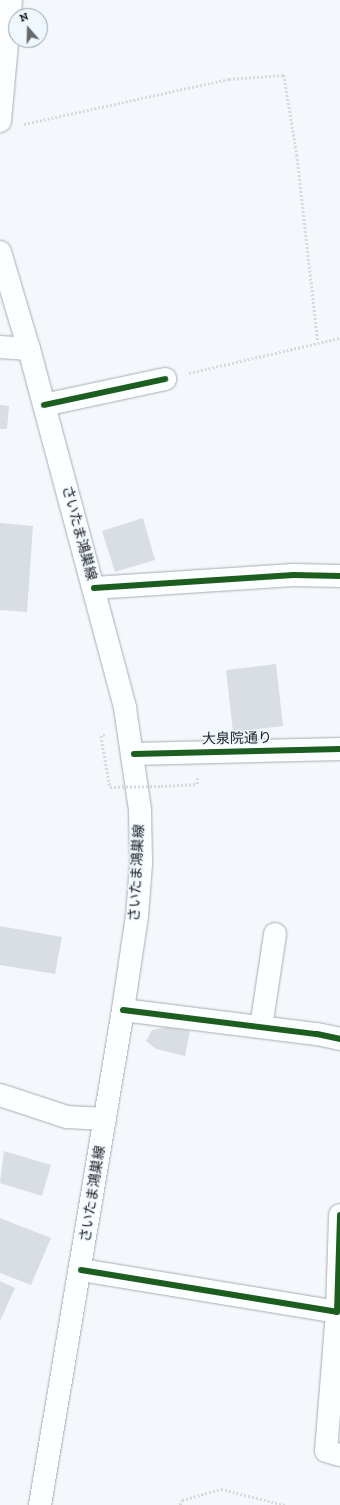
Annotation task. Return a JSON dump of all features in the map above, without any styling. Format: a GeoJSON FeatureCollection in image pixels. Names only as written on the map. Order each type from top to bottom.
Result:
{"type":"FeatureCollection","features":[{"type":"Feature","properties":{"kind":"street"},"geometry":{"type":"LineString","coordinates":[[9,123],[11,0]]}},
{"type":"Feature","properties":{"kind":"street","name":"さいたま鴻巣線"},"geometry":{"type":"LineString","coordinates":[[0,252],[29,349],[94,588],[134,754],[141,864],[123,1010],[82,1270],[40,1505]]}},
{"type":"Feature","properties":{"kind":"street"},"geometry":{"type":"LineString","coordinates":[[0,347],[29,349]]}},
{"type":"Feature","properties":{"kind":"street"},"geometry":{"type":"LineString","coordinates":[[44,405],[165,379]]}},
{"type":"Feature","properties":{"kind":"street"},"geometry":{"type":"LineString","coordinates":[[94,588],[294,575],[340,576]]}},
{"type":"Feature","properties":{"kind":"street","name":"大泉院通り"},"geometry":{"type":"LineString","coordinates":[[134,754],[340,749]]}},
{"type":"Feature","properties":{"kind":"street"},"geometry":{"type":"LineString","coordinates":[[261,1027],[275,934]]}},
{"type":"Feature","properties":{"kind":"street"},"geometry":{"type":"LineString","coordinates":[[123,1010],[261,1027],[340,1039]]}},
{"type":"Feature","properties":{"kind":"street"},"geometry":{"type":"LineString","coordinates":[[0,1095],[67,1117],[105,1119]]}},
{"type":"Feature","properties":{"kind":"street"},"geometry":{"type":"LineString","coordinates":[[340,1215],[337,1312],[326,1451],[340,1455]]}},
{"type":"Feature","properties":{"kind":"street"},"geometry":{"type":"LineString","coordinates":[[82,1270],[337,1312]]}},
{"type":"Feature","properties":{"kind":"path"},"geometry":{"type":"LineString","coordinates":[[9,123],[229,79],[284,75],[297,155],[318,342]]}},
{"type":"Feature","properties":{"kind":"path"},"geometry":{"type":"LineString","coordinates":[[165,379],[340,338]]}},
{"type":"Feature","properties":{"kind":"path"},"geometry":{"type":"LineString","coordinates":[[102,743],[110,786],[198,784],[197,778],[191,778]]}},
{"type":"Feature","properties":{"kind":"path"},"geometry":{"type":"LineString","coordinates":[[180,1505],[182,1500],[221,1489],[285,1505]]}},
{"type":"Feature","properties":{"kind":"building"},"geometry":{"type":"Polygon","coordinates":[[[0,405],[9,406],[7,429],[0,429],[0,405]]]}},
{"type":"Feature","properties":{"kind":"building"},"geometry":{"type":"Polygon","coordinates":[[[143,518],[155,560],[115,572],[102,531],[143,518]]]}},
{"type":"Feature","properties":{"kind":"building"},"geometry":{"type":"Polygon","coordinates":[[[0,523],[33,526],[27,612],[0,610],[0,523]]]}},
{"type":"Feature","properties":{"kind":"building"},"geometry":{"type":"Polygon","coordinates":[[[276,664],[283,726],[233,732],[226,670],[276,664]]]}},
{"type":"Feature","properties":{"kind":"building"},"geometry":{"type":"Polygon","coordinates":[[[0,926],[62,937],[55,974],[0,965],[0,926]]]}},
{"type":"Feature","properties":{"kind":"building"},"geometry":{"type":"Polygon","coordinates":[[[166,1027],[190,1031],[185,1056],[156,1049],[146,1041],[152,1030],[166,1027]]]}},
{"type":"Feature","properties":{"kind":"building"},"geometry":{"type":"Polygon","coordinates":[[[4,1151],[51,1165],[42,1196],[0,1183],[4,1151]]]}},
{"type":"Feature","properties":{"kind":"building"},"geometry":{"type":"Polygon","coordinates":[[[0,1218],[51,1238],[31,1285],[0,1273],[0,1218]]]}},
{"type":"Feature","properties":{"kind":"building"},"geometry":{"type":"Polygon","coordinates":[[[0,1281],[15,1288],[0,1321],[0,1281]]]}},
{"type":"Feature","properties":{"kind":"cycle path"},"geometry":{"type":"LineString","coordinates":[[44,405],[165,379]]}},
{"type":"Feature","properties":{"kind":"cycle path"},"geometry":{"type":"LineString","coordinates":[[94,588],[294,575],[340,576]]}},
{"type":"Feature","properties":{"kind":"cycle path"},"geometry":{"type":"LineString","coordinates":[[134,754],[340,749]]}},
{"type":"Feature","properties":{"kind":"cycle path"},"geometry":{"type":"LineString","coordinates":[[123,1010],[317,1034],[340,1039]]}},
{"type":"Feature","properties":{"kind":"cycle path"},"geometry":{"type":"LineString","coordinates":[[81,1270],[337,1312],[340,1215]]}}]}
